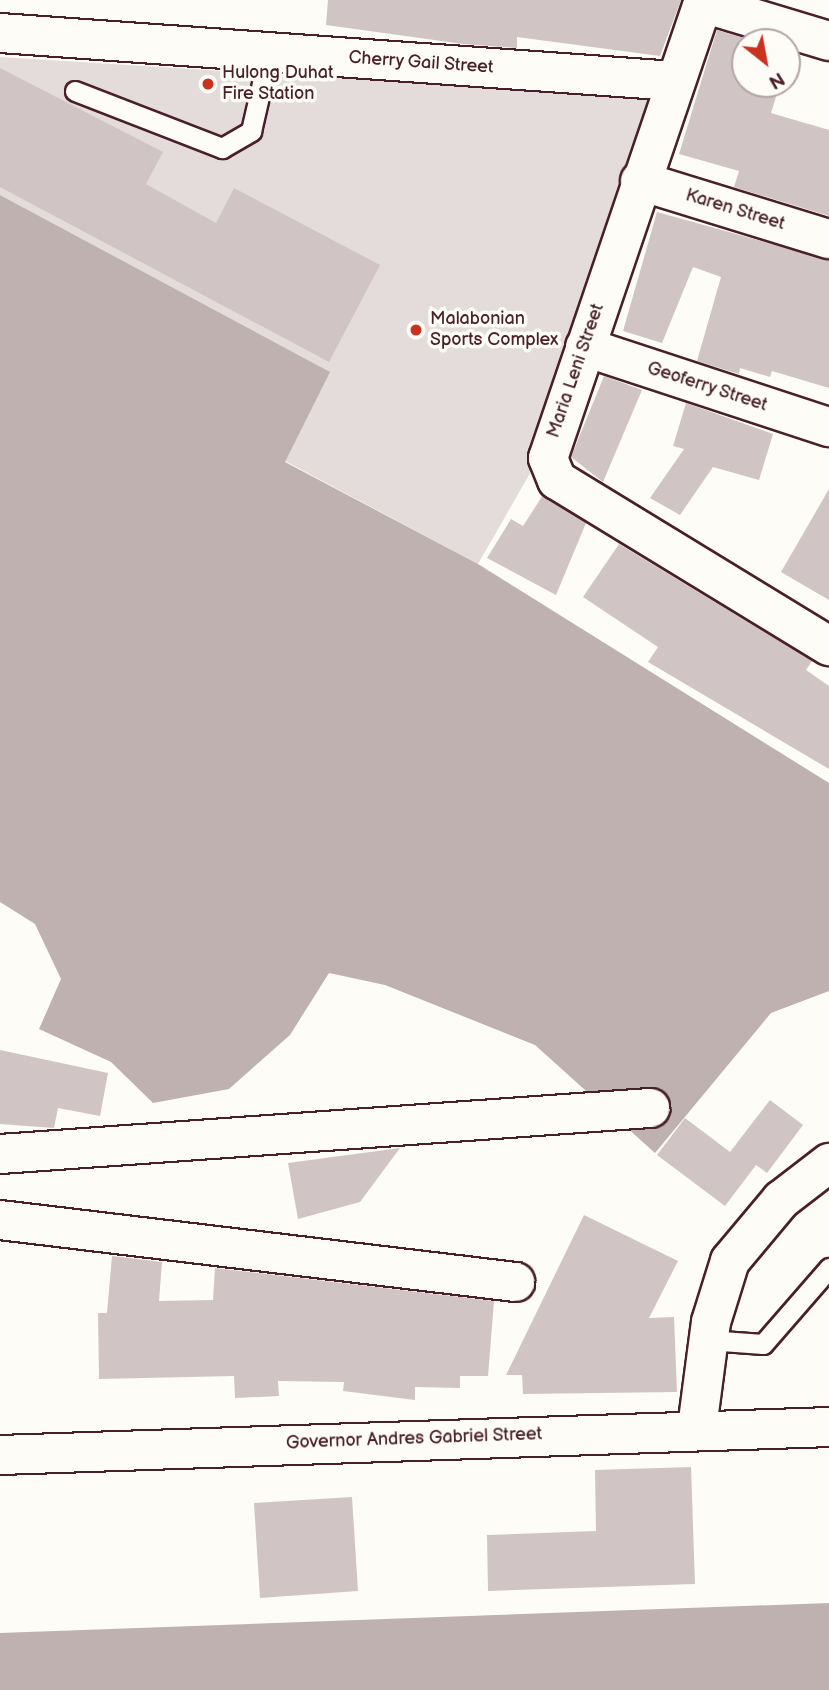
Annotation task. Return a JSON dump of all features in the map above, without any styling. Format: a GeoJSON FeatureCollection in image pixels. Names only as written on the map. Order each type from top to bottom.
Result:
{"type":"FeatureCollection","features":[{"type":"Feature","properties":{"kind":"street"},"geometry":{"type":"LineString","coordinates":[[704,2],[829,41]]}},
{"type":"Feature","properties":{"kind":"street","name":"Maria Leni Street"},"geometry":{"type":"LineString","coordinates":[[704,2],[550,445],[557,480],[829,646]]}},
{"type":"Feature","properties":{"kind":"street","name":"Cherry Gail Street"},"geometry":{"type":"LineString","coordinates":[[0,33],[675,81]]}},
{"type":"Feature","properties":{"kind":"street","name":"Karen Street"},"geometry":{"type":"LineString","coordinates":[[640,181],[829,239]]}},
{"type":"Feature","properties":{"kind":"street","name":"Geoferry Street"},"geometry":{"type":"LineString","coordinates":[[584,347],[829,427]]}},
{"type":"Feature","properties":{"kind":"street"},"geometry":{"type":"LineString","coordinates":[[0,1154],[650,1108]]}},
{"type":"Feature","properties":{"kind":"street"},"geometry":{"type":"LineString","coordinates":[[697,1428],[708,1340],[730,1261],[781,1200],[829,1163]]}},
{"type":"Feature","properties":{"kind":"street"},"geometry":{"type":"LineString","coordinates":[[0,1220],[516,1282]]}},
{"type":"Feature","properties":{"kind":"street","name":"Governor Andres Gabriel Street"},"geometry":{"type":"LineString","coordinates":[[0,1455],[697,1428],[829,1427]]}},
{"type":"Feature","properties":{"kind":"lane"},"geometry":{"type":"LineString","coordinates":[[75,91],[222,148],[251,131],[269,53]]}},
{"type":"Feature","properties":{"kind":"lane"},"geometry":{"type":"LineString","coordinates":[[708,1340],[763,1344],[829,1269]]}},
{"type":"Feature","properties":{"kind":"shaded area","name":"Malabonian Sports Complex"},"geometry":{"type":"Polygon","coordinates":[[[0,57],[657,98],[533,468],[478,564],[285,461],[329,372],[0,195],[0,57]]]}},
{"type":"Feature","properties":{"kind":"shaded area"},"geometry":{"type":"Polygon","coordinates":[[[0,195],[330,372],[285,462],[478,564],[829,783],[829,991],[771,1013],[655,1153],[535,1045],[385,985],[329,973],[290,1035],[229,1089],[153,1103],[111,1062],[39,1029],[61,979],[35,924],[0,902],[0,195]]]}},
{"type":"Feature","properties":{"kind":"shaded area"},"geometry":{"type":"Polygon","coordinates":[[[829,1603],[829,1690],[0,1690],[0,1633],[829,1603]]]}},
{"type":"Feature","properties":{"kind":"building"},"geometry":{"type":"Polygon","coordinates":[[[328,0],[681,0],[660,56],[517,37],[517,48],[463,44],[326,25],[328,0]]]}},
{"type":"Feature","properties":{"kind":"building"},"geometry":{"type":"Polygon","coordinates":[[[717,30],[731,34],[731,98],[776,98],[771,113],[829,130],[829,216],[734,187],[739,171],[679,154],[717,30]]]}},
{"type":"Feature","properties":{"kind":"building"},"geometry":{"type":"Polygon","coordinates":[[[0,68],[163,152],[146,184],[216,223],[234,188],[380,265],[329,362],[0,187],[0,68]]]}},
{"type":"Feature","properties":{"kind":"building"},"geometry":{"type":"Polygon","coordinates":[[[657,212],[829,260],[829,388],[772,371],[770,377],[740,368],[739,374],[697,361],[721,277],[693,267],[662,343],[623,331],[657,212]]]}},
{"type":"Feature","properties":{"kind":"building"},"geometry":{"type":"Polygon","coordinates":[[[604,376],[642,390],[603,482],[571,457],[604,376]]]}},
{"type":"Feature","properties":{"kind":"building"},"geometry":{"type":"Polygon","coordinates":[[[686,403],[773,434],[759,480],[713,467],[680,515],[650,498],[684,449],[673,446],[686,403]]]}},
{"type":"Feature","properties":{"kind":"building"},"geometry":{"type":"Polygon","coordinates":[[[829,489],[829,600],[781,572],[829,489]]]}},
{"type":"Feature","properties":{"kind":"building"},"geometry":{"type":"Polygon","coordinates":[[[543,495],[586,523],[556,595],[487,558],[511,519],[523,526],[543,495]]]}},
{"type":"Feature","properties":{"kind":"building"},"geometry":{"type":"Polygon","coordinates":[[[619,544],[812,661],[806,670],[829,686],[829,769],[648,662],[658,647],[583,597],[619,544]]]}},
{"type":"Feature","properties":{"kind":"building"},"geometry":{"type":"Polygon","coordinates":[[[0,1050],[108,1073],[100,1116],[58,1108],[54,1128],[0,1124],[0,1050]]]}},
{"type":"Feature","properties":{"kind":"building"},"geometry":{"type":"Polygon","coordinates":[[[770,1100],[803,1125],[767,1173],[756,1165],[725,1206],[657,1155],[685,1118],[730,1152],[770,1100]]]}},
{"type":"Feature","properties":{"kind":"building"},"geometry":{"type":"Polygon","coordinates":[[[400,1148],[360,1202],[298,1219],[288,1163],[400,1148]]]}},
{"type":"Feature","properties":{"kind":"building"},"geometry":{"type":"Polygon","coordinates":[[[584,1215],[678,1261],[649,1318],[674,1317],[677,1392],[523,1394],[522,1375],[506,1375],[584,1215]]]}},
{"type":"Feature","properties":{"kind":"building"},"geometry":{"type":"Polygon","coordinates":[[[112,1256],[162,1262],[159,1301],[213,1300],[215,1268],[494,1301],[488,1376],[460,1376],[460,1388],[415,1387],[415,1400],[343,1391],[344,1382],[278,1381],[279,1396],[235,1398],[234,1376],[99,1379],[98,1313],[107,1313],[112,1256]]]}},
{"type":"Feature","properties":{"kind":"building"},"geometry":{"type":"Polygon","coordinates":[[[691,1467],[695,1584],[488,1591],[487,1535],[596,1531],[595,1470],[691,1467]]]}},
{"type":"Feature","properties":{"kind":"building"},"geometry":{"type":"Polygon","coordinates":[[[352,1497],[358,1591],[260,1598],[254,1503],[352,1497]]]}},
{"type":"Feature","properties":{"kind":"place","name":"Hulong Duhat Fire Station"},"geometry":{"type":"Point","coordinates":[208,84]}},
{"type":"Feature","properties":{"kind":"place","name":"Malabonian Sports Complex"},"geometry":{"type":"Point","coordinates":[416,330]}}]}
